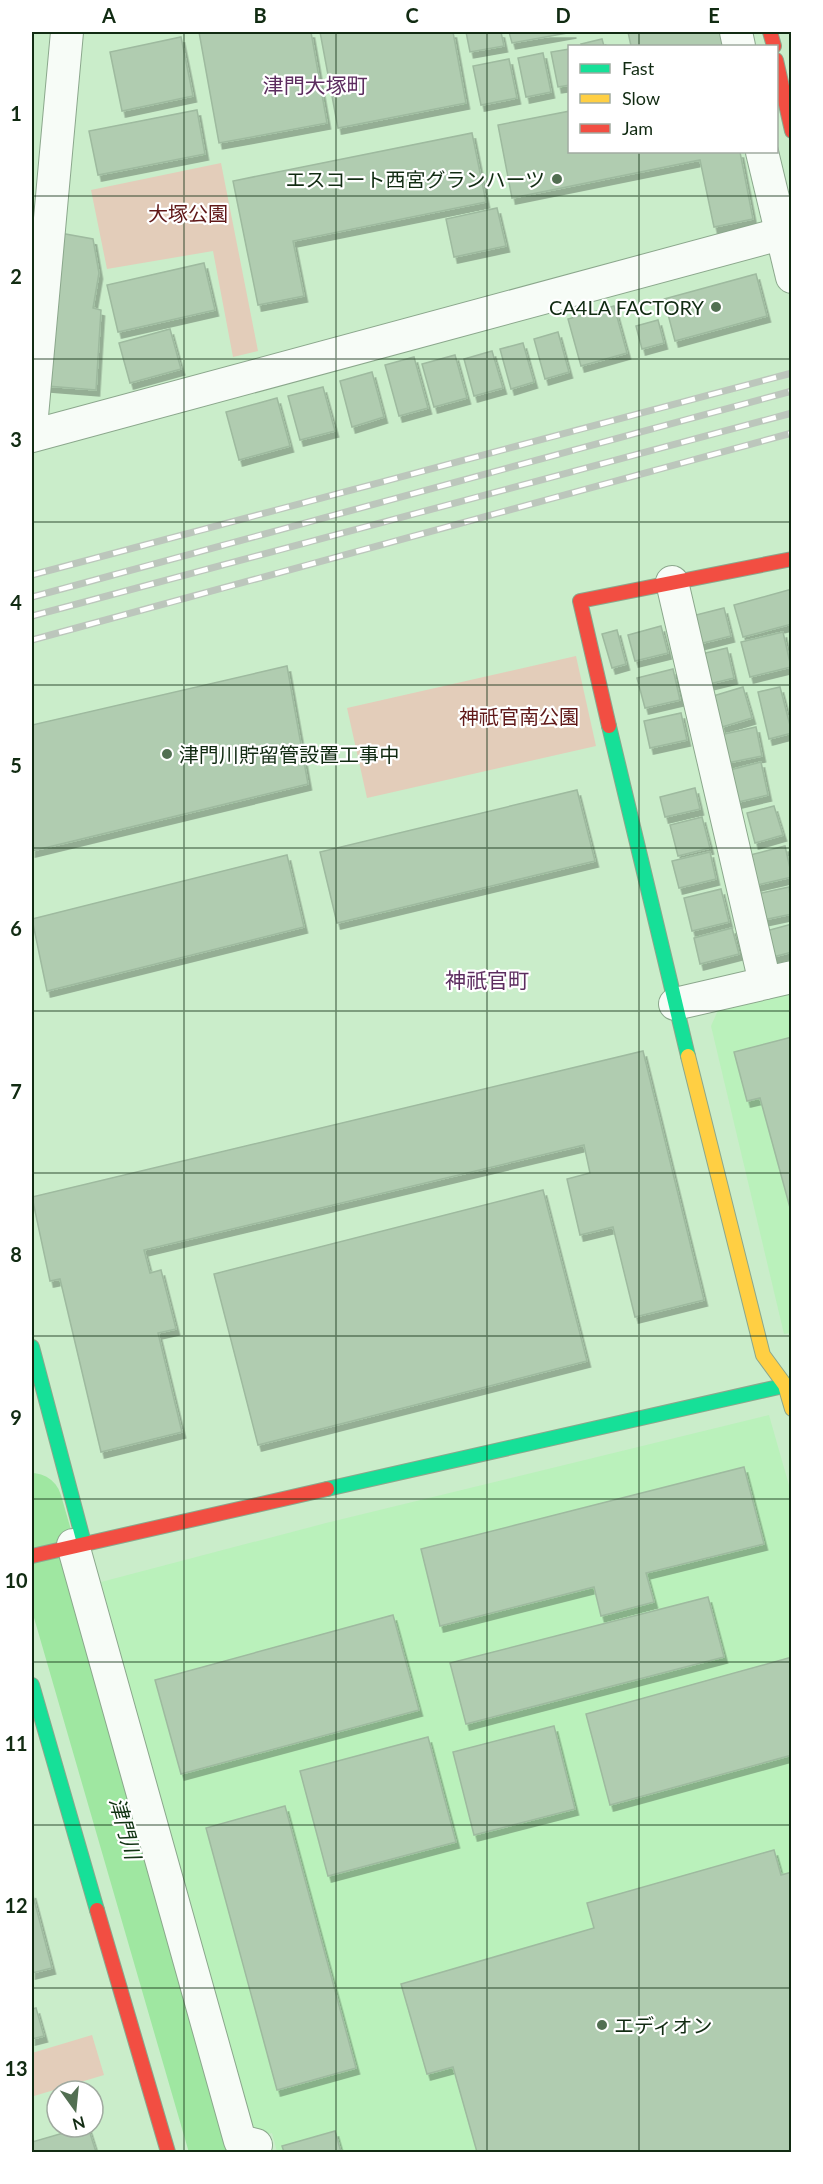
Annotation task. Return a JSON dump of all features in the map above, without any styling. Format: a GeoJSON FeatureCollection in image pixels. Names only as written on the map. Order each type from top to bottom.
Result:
{"type":"FeatureCollection","features":[{"type":"Feature","properties":{"kind":"street"},"geometry":{"type":"LineString","coordinates":[[32,416],[67,32]]}},
{"type":"Feature","properties":{"kind":"street"},"geometry":{"type":"LineString","coordinates":[[778,65],[792,131]]}},
{"type":"Feature","properties":{"kind":"street"},"geometry":{"type":"LineString","coordinates":[[762,153],[792,277]]}},
{"type":"Feature","properties":{"kind":"street"},"geometry":{"type":"LineString","coordinates":[[32,436],[780,234]]}},
{"type":"Feature","properties":{"kind":"street"},"geometry":{"type":"LineString","coordinates":[[792,559],[580,602],[675,1004],[763,1355],[788,1384],[792,1409]]}},
{"type":"Feature","properties":{"kind":"street"},"geometry":{"type":"LineString","coordinates":[[672,582],[778,980],[675,1004]]}},
{"type":"Feature","properties":{"kind":"street"},"geometry":{"type":"LineString","coordinates":[[32,1347],[73,1545],[240,2141],[256,2145]]}},
{"type":"Feature","properties":{"kind":"street"},"geometry":{"type":"LineString","coordinates":[[32,1556],[788,1384]]}},
{"type":"Feature","properties":{"kind":"street"},"geometry":{"type":"LineString","coordinates":[[32,1685],[168,2152]]}},
{"type":"Feature","properties":{"kind":"shaded area"},"geometry":{"type":"Polygon","coordinates":[[[791,991],[791,1333],[784,1334],[711,1026],[719,1008],[791,991]]]}},
{"type":"Feature","properties":{"kind":"shaded area"},"geometry":{"type":"Polygon","coordinates":[[[769,1415],[792,1496],[791,2152],[277,2152],[272,2133],[254,2138],[101,1582],[326,1523],[769,1415]]]}},
{"type":"Feature","properties":{"kind":"green space","name":"大塚公園"},"geometry":{"type":"Polygon","coordinates":[[[221,163],[258,351],[233,357],[213,251],[107,269],[91,190],[221,163]]]}},
{"type":"Feature","properties":{"kind":"green space","name":"神祇官南公園"},"geometry":{"type":"Polygon","coordinates":[[[576,656],[596,746],[367,798],[347,708],[576,656]]]}},
{"type":"Feature","properties":{"kind":"green space"},"geometry":{"type":"Polygon","coordinates":[[[92,2035],[104,2075],[91,2079],[45,2079],[45,2093],[34,2096],[32,2053],[92,2035]]]}},
{"type":"Feature","properties":{"kind":"building"},"geometry":{"type":"Polygon","coordinates":[[[199,32],[311,32],[327,123],[219,143],[199,32]]]}},
{"type":"Feature","properties":{"kind":"building"},"geometry":{"type":"Polygon","coordinates":[[[320,32],[453,32],[466,103],[338,128],[320,32]]]}},
{"type":"Feature","properties":{"kind":"building"},"geometry":{"type":"Polygon","coordinates":[[[466,32],[501,32],[504,46],[470,52],[466,32]]]}},
{"type":"Feature","properties":{"kind":"building"},"geometry":{"type":"Polygon","coordinates":[[[509,32],[573,32],[512,43],[509,32]]]}},
{"type":"Feature","properties":{"kind":"building"},"geometry":{"type":"Polygon","coordinates":[[[628,32],[722,32],[724,45],[631,45],[628,32]]]}},
{"type":"Feature","properties":{"kind":"building"},"geometry":{"type":"Polygon","coordinates":[[[181,37],[193,96],[122,111],[110,52],[181,37]]]}},
{"type":"Feature","properties":{"kind":"building"},"geometry":{"type":"Polygon","coordinates":[[[602,39],[604,45],[582,45],[602,39]]]}},
{"type":"Feature","properties":{"kind":"building"},"geometry":{"type":"Polygon","coordinates":[[[568,49],[568,85],[558,87],[551,52],[568,49]]]}},
{"type":"Feature","properties":{"kind":"building"},"geometry":{"type":"Polygon","coordinates":[[[543,53],[551,92],[526,97],[518,58],[543,53]]]}},
{"type":"Feature","properties":{"kind":"building"},"geometry":{"type":"Polygon","coordinates":[[[509,59],[517,98],[481,105],[473,66],[509,59]]]}},
{"type":"Feature","properties":{"kind":"building"},"geometry":{"type":"Polygon","coordinates":[[[197,110],[205,154],[98,175],[89,131],[197,110]]]}},
{"type":"Feature","properties":{"kind":"building","name":"エスコート西宮グランハーツ"},"geometry":{"type":"Polygon","coordinates":[[[568,111],[568,153],[740,153],[753,219],[714,227],[700,160],[512,198],[498,125],[568,111]]]}},
{"type":"Feature","properties":{"kind":"building"},"geometry":{"type":"Polygon","coordinates":[[[472,133],[486,202],[293,241],[304,296],[258,305],[233,181],[472,133]]]}},
{"type":"Feature","properties":{"kind":"building"},"geometry":{"type":"Polygon","coordinates":[[[497,208],[506,246],[454,257],[446,219],[497,208]]]}},
{"type":"Feature","properties":{"kind":"building"},"geometry":{"type":"Polygon","coordinates":[[[60,233],[93,239],[99,273],[93,308],[101,310],[96,390],[47,386],[60,233]]]}},
{"type":"Feature","properties":{"kind":"building"},"geometry":{"type":"Polygon","coordinates":[[[204,263],[215,310],[118,332],[107,285],[204,263]]]}},
{"type":"Feature","properties":{"kind":"building","name":"CA4LA FACTORY"},"geometry":{"type":"Polygon","coordinates":[[[756,274],[767,316],[675,341],[664,299],[756,274]]]}},
{"type":"Feature","properties":{"kind":"building"},"geometry":{"type":"Polygon","coordinates":[[[614,306],[627,353],[581,366],[568,319],[614,306]]]}},
{"type":"Feature","properties":{"kind":"building"},"geometry":{"type":"Polygon","coordinates":[[[658,320],[664,343],[642,349],[636,326],[658,320]]]}},
{"type":"Feature","properties":{"kind":"building"},"geometry":{"type":"Polygon","coordinates":[[[170,329],[181,369],[130,383],[119,343],[170,329]]]}},
{"type":"Feature","properties":{"kind":"building"},"geometry":{"type":"Polygon","coordinates":[[[558,332],[569,372],[545,379],[534,339],[558,332]]]}},
{"type":"Feature","properties":{"kind":"building"},"geometry":{"type":"Polygon","coordinates":[[[523,343],[534,382],[511,389],[500,349],[523,343]]]}},
{"type":"Feature","properties":{"kind":"building"},"geometry":{"type":"Polygon","coordinates":[[[492,351],[503,388],[474,396],[464,359],[492,351]]]}},
{"type":"Feature","properties":{"kind":"building"},"geometry":{"type":"Polygon","coordinates":[[[455,355],[467,398],[434,407],[422,364],[455,355]]]}},
{"type":"Feature","properties":{"kind":"building"},"geometry":{"type":"Polygon","coordinates":[[[414,357],[428,408],[399,416],[385,365],[414,357]]]}},
{"type":"Feature","properties":{"kind":"building"},"geometry":{"type":"Polygon","coordinates":[[[372,372],[384,417],[352,427],[340,381],[372,372]]]}},
{"type":"Feature","properties":{"kind":"building"},"geometry":{"type":"Polygon","coordinates":[[[323,387],[335,431],[300,440],[288,396],[323,387]]]}},
{"type":"Feature","properties":{"kind":"building"},"geometry":{"type":"Polygon","coordinates":[[[277,398],[290,446],[239,460],[226,412],[277,398]]]}},
{"type":"Feature","properties":{"kind":"building"},"geometry":{"type":"Polygon","coordinates":[[[792,589],[792,624],[743,637],[734,605],[792,589]]]}},
{"type":"Feature","properties":{"kind":"building"},"geometry":{"type":"Polygon","coordinates":[[[724,608],[731,636],[699,644],[692,616],[724,608]]]}},
{"type":"Feature","properties":{"kind":"building"},"geometry":{"type":"Polygon","coordinates":[[[661,626],[668,653],[635,661],[628,635],[661,626]]]}},
{"type":"Feature","properties":{"kind":"building"},"geometry":{"type":"Polygon","coordinates":[[[617,630],[626,664],[612,668],[602,634],[617,630]]]}},
{"type":"Feature","properties":{"kind":"building"},"geometry":{"type":"Polygon","coordinates":[[[783,632],[791,667],[750,677],[741,642],[783,632]]]}},
{"type":"Feature","properties":{"kind":"building"},"geometry":{"type":"Polygon","coordinates":[[[727,648],[734,678],[709,684],[701,654],[727,648]]]}},
{"type":"Feature","properties":{"kind":"building","name":"津門川貯留管設置工事中"},"geometry":{"type":"Polygon","coordinates":[[[287,666],[308,784],[32,851],[32,725],[287,666]]]}},
{"type":"Feature","properties":{"kind":"building"},"geometry":{"type":"Polygon","coordinates":[[[673,669],[680,700],[645,708],[637,678],[673,669]]]}},
{"type":"Feature","properties":{"kind":"building"},"geometry":{"type":"Polygon","coordinates":[[[743,687],[752,718],[722,727],[713,696],[743,687]]]}},
{"type":"Feature","properties":{"kind":"building"},"geometry":{"type":"Polygon","coordinates":[[[780,687],[792,733],[769,739],[758,692],[780,687]]]}},
{"type":"Feature","properties":{"kind":"building"},"geometry":{"type":"Polygon","coordinates":[[[681,713],[687,740],[650,748],[644,721],[681,713]]]}},
{"type":"Feature","properties":{"kind":"building"},"geometry":{"type":"Polygon","coordinates":[[[756,727],[762,756],[727,763],[720,735],[756,727]]]}},
{"type":"Feature","properties":{"kind":"building"},"geometry":{"type":"Polygon","coordinates":[[[761,762],[768,795],[734,803],[726,771],[761,762]]]}},
{"type":"Feature","properties":{"kind":"building"},"geometry":{"type":"Polygon","coordinates":[[[695,788],[700,809],[665,817],[660,797],[695,788]]]}},
{"type":"Feature","properties":{"kind":"building"},"geometry":{"type":"Polygon","coordinates":[[[577,790],[595,861],[337,923],[320,852],[577,790]]]}},
{"type":"Feature","properties":{"kind":"building"},"geometry":{"type":"Polygon","coordinates":[[[774,806],[783,835],[755,843],[747,813],[774,806]]]}},
{"type":"Feature","properties":{"kind":"building"},"geometry":{"type":"Polygon","coordinates":[[[702,817],[710,848],[678,856],[670,825],[702,817]]]}},
{"type":"Feature","properties":{"kind":"building"},"geometry":{"type":"Polygon","coordinates":[[[785,846],[792,877],[757,885],[750,855],[785,846]]]}},
{"type":"Feature","properties":{"kind":"building"},"geometry":{"type":"Polygon","coordinates":[[[710,852],[716,879],[679,888],[672,861],[710,852]]]}},
{"type":"Feature","properties":{"kind":"building"},"geometry":{"type":"Polygon","coordinates":[[[287,855],[304,927],[47,991],[32,919],[287,855]]]}},
{"type":"Feature","properties":{"kind":"building"},"geometry":{"type":"Polygon","coordinates":[[[789,887],[792,914],[763,920],[757,894],[789,887]]]}},
{"type":"Feature","properties":{"kind":"building"},"geometry":{"type":"Polygon","coordinates":[[[721,889],[729,922],[692,931],[684,898],[721,889]]]}},
{"type":"Feature","properties":{"kind":"building"},"geometry":{"type":"Polygon","coordinates":[[[792,924],[792,952],[773,957],[766,931],[792,924]]]}},
{"type":"Feature","properties":{"kind":"building"},"geometry":{"type":"Polygon","coordinates":[[[732,928],[739,954],[700,964],[694,938],[732,928]]]}},
{"type":"Feature","properties":{"kind":"building"},"geometry":{"type":"Polygon","coordinates":[[[792,1037],[792,1215],[760,1098],[747,1101],[734,1052],[792,1037]]]}},
{"type":"Feature","properties":{"kind":"building"},"geometry":{"type":"Polygon","coordinates":[[[643,1051],[704,1300],[635,1317],[613,1227],[580,1235],[567,1179],[590,1173],[584,1145],[144,1250],[150,1273],[161,1270],[176,1329],[158,1333],[182,1432],[101,1452],[60,1279],[50,1281],[32,1197],[643,1051]]]}},
{"type":"Feature","properties":{"kind":"building"},"geometry":{"type":"Polygon","coordinates":[[[543,1190],[587,1361],[258,1445],[214,1274],[543,1190]]]}},
{"type":"Feature","properties":{"kind":"building"},"geometry":{"type":"Polygon","coordinates":[[[744,1467],[764,1544],[646,1573],[654,1602],[601,1616],[594,1587],[440,1626],[421,1549],[744,1467]]]}},
{"type":"Feature","properties":{"kind":"building"},"geometry":{"type":"Polygon","coordinates":[[[708,1597],[724,1657],[466,1724],[450,1663],[708,1597]]]}},
{"type":"Feature","properties":{"kind":"building"},"geometry":{"type":"Polygon","coordinates":[[[393,1615],[419,1710],[181,1774],[155,1680],[393,1615]]]}},
{"type":"Feature","properties":{"kind":"building"},"geometry":{"type":"Polygon","coordinates":[[[792,1657],[792,1755],[610,1805],[586,1714],[792,1657]]]}},
{"type":"Feature","properties":{"kind":"building"},"geometry":{"type":"Polygon","coordinates":[[[554,1726],[575,1809],[474,1835],[453,1752],[554,1726]]]}},
{"type":"Feature","properties":{"kind":"building"},"geometry":{"type":"Polygon","coordinates":[[[428,1737],[456,1842],[328,1876],[300,1771],[428,1737]]]}},
{"type":"Feature","properties":{"kind":"building"},"geometry":{"type":"Polygon","coordinates":[[[285,1806],[356,2068],[277,2090],[206,1828],[285,1806]]]}},
{"type":"Feature","properties":{"kind":"building","name":"エディオン"},"geometry":{"type":"Polygon","coordinates":[[[774,1850],[781,1875],[792,1872],[792,2152],[477,2152],[453,2067],[427,2074],[401,1984],[594,1928],[587,1903],[774,1850]]]}},
{"type":"Feature","properties":{"kind":"building"},"geometry":{"type":"Polygon","coordinates":[[[32,1892],[52,1968],[32,1973],[32,1892]]]}},
{"type":"Feature","properties":{"kind":"building"},"geometry":{"type":"Polygon","coordinates":[[[36,2008],[44,2036],[32,2039],[32,2009],[36,2008]]]}},
{"type":"Feature","properties":{"kind":"building"},"geometry":{"type":"Polygon","coordinates":[[[335,2131],[341,2152],[284,2152],[282,2146],[335,2131]]]}},
{"type":"Feature","properties":{"kind":"building"},"geometry":{"type":"Polygon","coordinates":[[[45,2138],[92,2139],[96,2152],[32,2152],[32,2142],[45,2138]]]}},
{"type":"Feature","properties":{"kind":"waterway","name":"津門川"},"geometry":{"type":"LineString","coordinates":[[32,1503],[220,2152]]}},
{"type":"Feature","properties":{"kind":"railway"},"geometry":{"type":"LineString","coordinates":[[32,575],[792,373]]}},
{"type":"Feature","properties":{"kind":"railway"},"geometry":{"type":"LineString","coordinates":[[32,597],[792,391]]}},
{"type":"Feature","properties":{"kind":"railway"},"geometry":{"type":"LineString","coordinates":[[32,616],[792,413]]}},
{"type":"Feature","properties":{"kind":"railway"},"geometry":{"type":"LineString","coordinates":[[32,640],[792,433]]}},
{"type":"Feature","properties":{"kind":"traffic: fast"},"geometry":{"type":"LineString","coordinates":[[609,726],[688,1056]]}},
{"type":"Feature","properties":{"kind":"traffic: fast"},"geometry":{"type":"LineString","coordinates":[[32,1347],[84,1543]]}},
{"type":"Feature","properties":{"kind":"traffic: fast"},"geometry":{"type":"LineString","coordinates":[[327,1489],[792,1384]]}},
{"type":"Feature","properties":{"kind":"traffic: fast"},"geometry":{"type":"LineString","coordinates":[[32,1685],[97,1910]]}},
{"type":"Feature","properties":{"kind":"traffic: slow"},"geometry":{"type":"LineString","coordinates":[[688,1056],[763,1355],[785,1385],[792,1409]]}},
{"type":"Feature","properties":{"kind":"traffic: jam"},"geometry":{"type":"LineString","coordinates":[[770,32],[774,45]]}},
{"type":"Feature","properties":{"kind":"traffic: jam"},"geometry":{"type":"LineString","coordinates":[[778,69],[792,131]]}},
{"type":"Feature","properties":{"kind":"traffic: jam"},"geometry":{"type":"LineString","coordinates":[[609,726],[580,601],[792,559]]}},
{"type":"Feature","properties":{"kind":"traffic: jam"},"geometry":{"type":"LineString","coordinates":[[32,1556],[327,1489]]}},
{"type":"Feature","properties":{"kind":"traffic: jam"},"geometry":{"type":"LineString","coordinates":[[97,1910],[168,2152]]}},
{"type":"Feature","properties":{"kind":"place","name":"エスコート西宮グランハーツ"},"geometry":{"type":"Point","coordinates":[557,179]}},
{"type":"Feature","properties":{"kind":"place","name":"CA4LA FACTORY"},"geometry":{"type":"Point","coordinates":[716,307]}},
{"type":"Feature","properties":{"kind":"place","name":"津門川貯留管設置工事中"},"geometry":{"type":"Point","coordinates":[167,754]}},
{"type":"Feature","properties":{"kind":"place","name":"エディオン"},"geometry":{"type":"Point","coordinates":[602,2025]}},
{"type":"Feature","properties":{"kind":"district","name":"津門大塚町"},"geometry":{"type":"Point","coordinates":[315,84]}},
{"type":"Feature","properties":{"kind":"district","name":"神祇官町"},"geometry":{"type":"Point","coordinates":[487,979]}}]}
